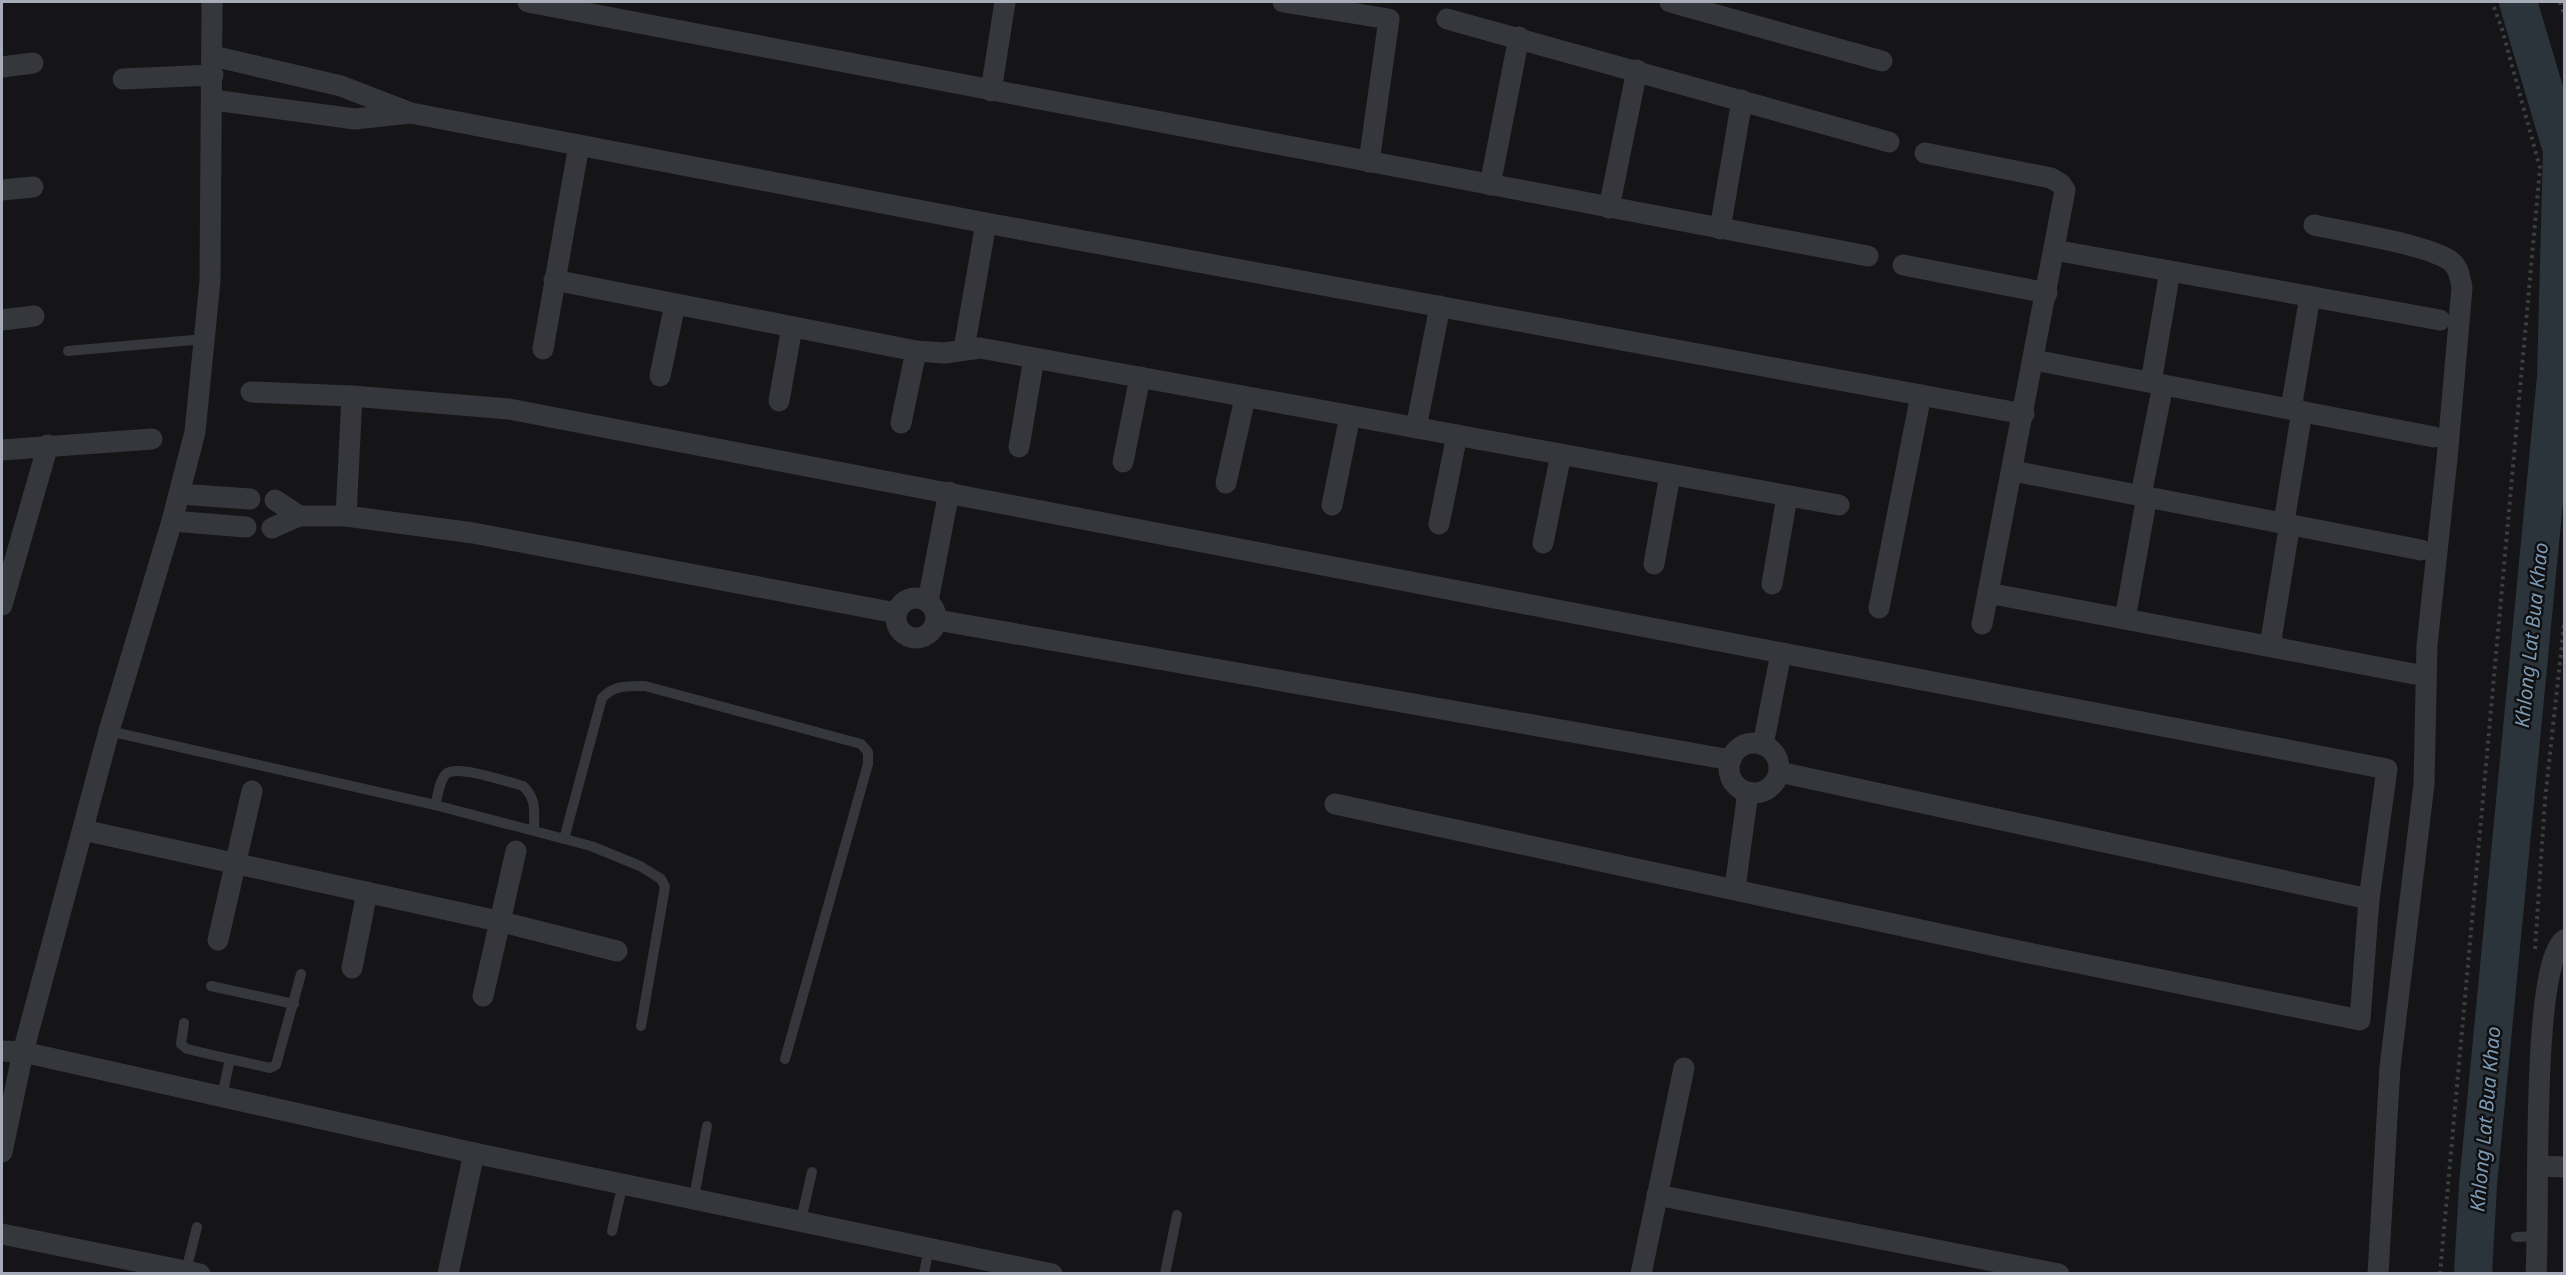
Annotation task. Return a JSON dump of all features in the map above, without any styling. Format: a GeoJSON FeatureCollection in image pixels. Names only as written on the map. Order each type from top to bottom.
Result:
{"type":"FeatureCollection","features":[{"type":"Feature","properties":{"kind":"street"},"geometry":{"type":"LineString","coordinates":[[2,1152],[23,1052],[109,731],[172,521],[195,432],[210,281],[212,2]]}},
{"type":"Feature","properties":{"kind":"street"},"geometry":{"type":"LineString","coordinates":[[528,2],[585,7],[991,91],[1868,255]]}},
{"type":"Feature","properties":{"kind":"street"},"geometry":{"type":"LineString","coordinates":[[991,91],[1005,2]]}},
{"type":"Feature","properties":{"kind":"street"},"geometry":{"type":"LineString","coordinates":[[1283,2],[1389,19],[1370,162]]}},
{"type":"Feature","properties":{"kind":"street"},"geometry":{"type":"LineString","coordinates":[[1670,2],[1882,61]]}},
{"type":"Feature","properties":{"kind":"street"},"geometry":{"type":"LineString","coordinates":[[1447,19],[1519,37],[1889,142]]}},
{"type":"Feature","properties":{"kind":"street"},"geometry":{"type":"LineString","coordinates":[[1490,185],[1519,37]]}},
{"type":"Feature","properties":{"kind":"street"},"geometry":{"type":"LineString","coordinates":[[2,67],[33,63]]}},
{"type":"Feature","properties":{"kind":"street"},"geometry":{"type":"LineString","coordinates":[[123,79],[213,66],[341,86],[411,113],[986,223],[2024,414]]}},
{"type":"Feature","properties":{"kind":"street"},"geometry":{"type":"LineString","coordinates":[[1609,208],[1637,70]]}},
{"type":"Feature","properties":{"kind":"street"},"geometry":{"type":"LineString","coordinates":[[213,100],[355,118],[411,113]]}},
{"type":"Feature","properties":{"kind":"street"},"geometry":{"type":"LineString","coordinates":[[1720,229],[1742,100]]}},
{"type":"Feature","properties":{"kind":"street"},"geometry":{"type":"LineString","coordinates":[[543,349],[579,145]]}},
{"type":"Feature","properties":{"kind":"street"},"geometry":{"type":"LineString","coordinates":[[1925,153],[2052,178],[2065,190],[2024,414],[1982,624]]}},
{"type":"Feature","properties":{"kind":"street"},"geometry":{"type":"LineString","coordinates":[[2,190],[33,186]]}},
{"type":"Feature","properties":{"kind":"street"},"geometry":{"type":"LineString","coordinates":[[964,349],[986,223]]}},
{"type":"Feature","properties":{"kind":"street"},"geometry":{"type":"LineString","coordinates":[[2314,225],[2431,252],[2450,260],[2458,269],[2462,288],[2448,459],[2427,645],[2424,784],[2390,1067],[2378,1274]]}},
{"type":"Feature","properties":{"kind":"street"},"geometry":{"type":"LineString","coordinates":[[2054,250],[2440,320]]}},
{"type":"Feature","properties":{"kind":"street"},"geometry":{"type":"LineString","coordinates":[[1903,265],[2046,293]]}},
{"type":"Feature","properties":{"kind":"street"},"geometry":{"type":"LineString","coordinates":[[2125,619],[2144,496],[2170,271]]}},
{"type":"Feature","properties":{"kind":"street"},"geometry":{"type":"LineString","coordinates":[[554,280],[916,351],[944,353],[980,348],[1839,505]]}},
{"type":"Feature","properties":{"kind":"street"},"geometry":{"type":"LineString","coordinates":[[2270,646],[2287,523],[2296,410],[2310,296]]}},
{"type":"Feature","properties":{"kind":"street"},"geometry":{"type":"LineString","coordinates":[[660,376],[675,304]]}},
{"type":"Feature","properties":{"kind":"street"},"geometry":{"type":"LineString","coordinates":[[1416,428],[1440,306]]}},
{"type":"Feature","properties":{"kind":"street"},"geometry":{"type":"LineString","coordinates":[[2,320],[34,316]]}},
{"type":"Feature","properties":{"kind":"street"},"geometry":{"type":"LineString","coordinates":[[779,401],[792,327]]}},
{"type":"Feature","properties":{"kind":"street"},"geometry":{"type":"LineString","coordinates":[[901,423],[916,351]]}},
{"type":"Feature","properties":{"kind":"street"},"geometry":{"type":"LineString","coordinates":[[1019,447],[1034,358]]}},
{"type":"Feature","properties":{"kind":"street"},"geometry":{"type":"LineString","coordinates":[[2034,360],[2434,437]]}},
{"type":"Feature","properties":{"kind":"street"},"geometry":{"type":"LineString","coordinates":[[1123,462],[1140,377]]}},
{"type":"Feature","properties":{"kind":"street"},"geometry":{"type":"LineString","coordinates":[[250,392],[352,396],[509,409],[687,445],[949,492],[2387,769],[2369,899],[2360,1020],[2019,951],[1735,888],[1335,804]]}},
{"type":"Feature","properties":{"kind":"street"},"geometry":{"type":"LineString","coordinates":[[1879,608],[1921,395]]}},
{"type":"Feature","properties":{"kind":"street"},"geometry":{"type":"LineString","coordinates":[[346,516],[352,396]]}},
{"type":"Feature","properties":{"kind":"street"},"geometry":{"type":"LineString","coordinates":[[1226,483],[1245,398]]}},
{"type":"Feature","properties":{"kind":"street"},"geometry":{"type":"LineString","coordinates":[[1332,505],[1350,416]]}},
{"type":"Feature","properties":{"kind":"street"},"geometry":{"type":"LineString","coordinates":[[1439,524],[1458,435]]}},
{"type":"Feature","properties":{"kind":"street"},"geometry":{"type":"LineString","coordinates":[[2,450],[152,439]]}},
{"type":"Feature","properties":{"kind":"street"},"geometry":{"type":"LineString","coordinates":[[2,605],[6,574],[48,445]]}},
{"type":"Feature","properties":{"kind":"street"},"geometry":{"type":"LineString","coordinates":[[1543,543],[1561,454]]}},
{"type":"Feature","properties":{"kind":"street"},"geometry":{"type":"LineString","coordinates":[[2013,471],[2421,550]]}},
{"type":"Feature","properties":{"kind":"street"},"geometry":{"type":"LineString","coordinates":[[1654,564],[1670,475]]}},
{"type":"Feature","properties":{"kind":"street"},"geometry":{"type":"LineString","coordinates":[[949,492],[932,610],[933,630],[925,637],[914,639],[904,636],[897,627],[896,613],[898,607],[907,600],[917,597],[932,610],[1210,669],[1403,699],[1731,760]]}},
{"type":"Feature","properties":{"kind":"street"},"geometry":{"type":"LineString","coordinates":[[179,494],[250,499]]}},
{"type":"Feature","properties":{"kind":"street"},"geometry":{"type":"LineString","coordinates":[[1772,584],[1787,497]]}},
{"type":"Feature","properties":{"kind":"street"},"geometry":{"type":"LineString","coordinates":[[275,500],[299,516]]}},
{"type":"Feature","properties":{"kind":"street"},"geometry":{"type":"LineString","coordinates":[[272,528],[299,516],[346,516],[473,533],[896,613]]}},
{"type":"Feature","properties":{"kind":"street"},"geometry":{"type":"LineString","coordinates":[[172,521],[246,527]]}},
{"type":"Feature","properties":{"kind":"street"},"geometry":{"type":"LineString","coordinates":[[1988,593],[2414,674]]}},
{"type":"Feature","properties":{"kind":"street"},"geometry":{"type":"LineString","coordinates":[[1763,745],[1781,653]]}},
{"type":"Feature","properties":{"kind":"street"},"geometry":{"type":"LineString","coordinates":[[1748,744],[1763,745],[1777,756],[1779,772],[1777,780],[1764,791],[1748,792],[1734,783],[1729,768],[1731,760],[1741,747],[1748,744]]}},
{"type":"Feature","properties":{"kind":"street"},"geometry":{"type":"LineString","coordinates":[[1779,772],[2369,899]]}},
{"type":"Feature","properties":{"kind":"street"},"geometry":{"type":"LineString","coordinates":[[218,940],[252,791]]}},
{"type":"Feature","properties":{"kind":"street"},"geometry":{"type":"LineString","coordinates":[[1735,888],[1748,792]]}},
{"type":"Feature","properties":{"kind":"street"},"geometry":{"type":"LineString","coordinates":[[83,830],[498,921],[617,951]]}},
{"type":"Feature","properties":{"kind":"street"},"geometry":{"type":"LineString","coordinates":[[483,996],[498,921],[516,851]]}},
{"type":"Feature","properties":{"kind":"street"},"geometry":{"type":"LineString","coordinates":[[351,968],[368,892]]}},
{"type":"Feature","properties":{"kind":"street"},"geometry":{"type":"LineString","coordinates":[[2536,1274],[2538,1166],[2546,996],[2555,954],[2565,940]]}},
{"type":"Feature","properties":{"kind":"street"},"geometry":{"type":"LineString","coordinates":[[2,1051],[23,1052],[474,1152],[1052,1274]]}},
{"type":"Feature","properties":{"kind":"street"},"geometry":{"type":"LineString","coordinates":[[1641,1274],[1684,1068]]}},
{"type":"Feature","properties":{"kind":"street"},"geometry":{"type":"LineString","coordinates":[[448,1274],[474,1152]]}},
{"type":"Feature","properties":{"kind":"street"},"geometry":{"type":"LineString","coordinates":[[2538,1166],[2565,1167]]}},
{"type":"Feature","properties":{"kind":"street"},"geometry":{"type":"LineString","coordinates":[[1657,1195],[2059,1274]]}},
{"type":"Feature","properties":{"kind":"street"},"geometry":{"type":"LineString","coordinates":[[2,1234],[193,1272]]}},
{"type":"Feature","properties":{"kind":"lane"},"geometry":{"type":"LineString","coordinates":[[68,351],[204,339]]}},
{"type":"Feature","properties":{"kind":"lane"},"geometry":{"type":"LineString","coordinates":[[564,839],[602,698],[610,690],[622,686],[645,686],[861,744],[868,752],[868,764],[785,1059]]}},
{"type":"Feature","properties":{"kind":"lane"},"geometry":{"type":"LineString","coordinates":[[109,731],[435,805],[534,830],[611,854],[662,879],[665,898],[640,1026]]}},
{"type":"Feature","properties":{"kind":"lane"},"geometry":{"type":"LineString","coordinates":[[435,805],[442,779],[448,772],[459,770],[523,786],[531,793],[535,803],[534,830]]}},
{"type":"Feature","properties":{"kind":"lane"},"geometry":{"type":"LineString","coordinates":[[184,1023],[181,1044],[187,1049],[270,1068],[276,1065],[301,974]]}},
{"type":"Feature","properties":{"kind":"lane"},"geometry":{"type":"LineString","coordinates":[[211,986],[294,1004]]}},
{"type":"Feature","properties":{"kind":"lane"},"geometry":{"type":"LineString","coordinates":[[222,1096],[230,1059]]}},
{"type":"Feature","properties":{"kind":"lane"},"geometry":{"type":"LineString","coordinates":[[694,1198],[707,1126]]}},
{"type":"Feature","properties":{"kind":"lane"},"geometry":{"type":"LineString","coordinates":[[801,1220],[812,1172]]}},
{"type":"Feature","properties":{"kind":"lane"},"geometry":{"type":"LineString","coordinates":[[612,1231],[623,1184]]}},
{"type":"Feature","properties":{"kind":"lane"},"geometry":{"type":"LineString","coordinates":[[1165,1274],[1177,1215]]}},
{"type":"Feature","properties":{"kind":"lane"},"geometry":{"type":"LineString","coordinates":[[193,1272],[197,1227]]}},
{"type":"Feature","properties":{"kind":"lane"},"geometry":{"type":"LineString","coordinates":[[2516,1237],[2538,1236]]}},
{"type":"Feature","properties":{"kind":"lane"},"geometry":{"type":"LineString","coordinates":[[924,1274],[929,1247]]}},
{"type":"Feature","properties":{"kind":"path"},"geometry":{"type":"LineString","coordinates":[[2440,1274],[2540,168],[2502,29],[2492,2]]}},
{"type":"Feature","properties":{"kind":"path"},"geometry":{"type":"LineString","coordinates":[[2560,2],[2565,14]]}},
{"type":"Feature","properties":{"kind":"waterway","name":"Khlong Lat Bua Khao"},"geometry":{"type":"LineString","coordinates":[[2473,1274],[2478,1185],[2556,377],[2562,150],[2518,2]]}}]}
